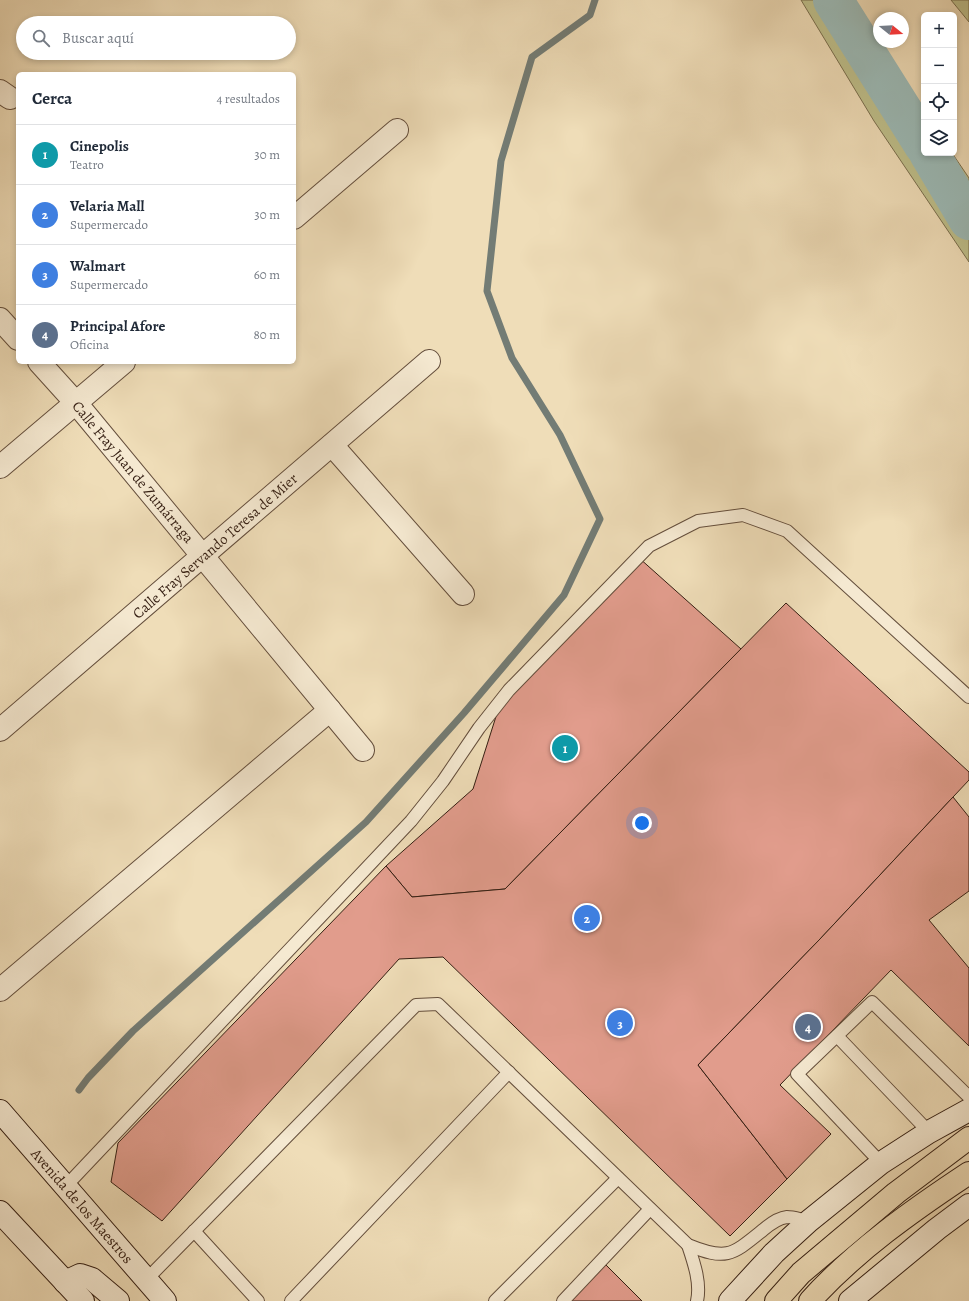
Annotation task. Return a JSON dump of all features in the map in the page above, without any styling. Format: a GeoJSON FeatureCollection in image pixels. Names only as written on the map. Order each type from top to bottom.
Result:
{"type":"FeatureCollection","features":[{"type":"Feature","properties":{"kind":"main road"},"geometry":{"type":"LineString","coordinates":[[776,1301],[801,1273],[878,1208],[969,1138]]}},
{"type":"Feature","properties":{"kind":"main road"},"geometry":{"type":"LineString","coordinates":[[810,1301],[831,1277],[919,1206],[969,1173]]}},
{"type":"Feature","properties":{"kind":"street"},"geometry":{"type":"LineString","coordinates":[[296,216],[398,130]]}},
{"type":"Feature","properties":{"kind":"street"},"geometry":{"type":"LineString","coordinates":[[0,319],[16,337]]}},
{"type":"Feature","properties":{"kind":"street","name":"Calle Fray Servando Teresa de Mier"},"geometry":{"type":"LineString","coordinates":[[0,730],[429,361]]}},
{"type":"Feature","properties":{"kind":"street","name":"Calle Fray Juan de Zumárraga"},"geometry":{"type":"LineString","coordinates":[[41,364],[76,402],[363,750]]}},
{"type":"Feature","properties":{"kind":"street"},"geometry":{"type":"LineString","coordinates":[[0,467],[122,364]]}},
{"type":"Feature","properties":{"kind":"street"},"geometry":{"type":"LineString","coordinates":[[332,445],[463,594]]}},
{"type":"Feature","properties":{"kind":"street"},"geometry":{"type":"LineString","coordinates":[[0,990],[330,710]]}},
{"type":"Feature","properties":{"kind":"street"},"geometry":{"type":"LineString","coordinates":[[730,1301],[774,1253],[809,1221],[881,1163],[929,1132],[969,1110]]}},
{"type":"Feature","properties":{"kind":"street","name":"Avenida de los Maestros"},"geometry":{"type":"LineString","coordinates":[[0,1111],[165,1301]]}},
{"type":"Feature","properties":{"kind":"street"},"geometry":{"type":"LineString","coordinates":[[850,1301],[937,1229],[969,1205]]}},
{"type":"Feature","properties":{"kind":"street"},"geometry":{"type":"LineString","coordinates":[[0,1212],[83,1301]]}},
{"type":"Feature","properties":{"kind":"street"},"geometry":{"type":"LineString","coordinates":[[65,1282],[80,1276],[92,1279],[118,1301]]}},
{"type":"Feature","properties":{"kind":"lane"},"geometry":{"type":"LineString","coordinates":[[66,1186],[411,821],[443,781],[479,728],[509,690],[649,546],[698,521],[743,515],[787,531],[969,697]]}},
{"type":"Feature","properties":{"kind":"lane"},"geometry":{"type":"LineString","coordinates":[[881,1163],[796,1074],[872,1002],[969,1097]]}},
{"type":"Feature","properties":{"kind":"lane"},"geometry":{"type":"LineString","coordinates":[[146,1280],[416,1005],[438,1004],[688,1245],[705,1252],[719,1255],[738,1250],[773,1222],[788,1217],[809,1221]]}},
{"type":"Feature","properties":{"kind":"lane"},"geometry":{"type":"LineString","coordinates":[[836,1036],[929,1132]]}},
{"type":"Feature","properties":{"kind":"lane"},"geometry":{"type":"LineString","coordinates":[[291,1301],[508,1072]]}},
{"type":"Feature","properties":{"kind":"lane"},"geometry":{"type":"LineString","coordinates":[[495,1301],[618,1178]]}},
{"type":"Feature","properties":{"kind":"lane"},"geometry":{"type":"LineString","coordinates":[[563,1301],[650,1209]]}},
{"type":"Feature","properties":{"kind":"lane"},"geometry":{"type":"LineString","coordinates":[[194,1231],[258,1301]]}},
{"type":"Feature","properties":{"kind":"lane"},"geometry":{"type":"LineString","coordinates":[[688,1245],[695,1266],[699,1292],[697,1301]]}},
{"type":"Feature","properties":{"kind":"green space"},"geometry":{"type":"Polygon","coordinates":[[[801,0],[847,0],[873,38],[873,48],[880,48],[921,109],[921,156],[954,156],[969,178],[969,262],[874,121],[801,0]]]}},
{"type":"Feature","properties":{"kind":"green space"},"geometry":{"type":"Polygon","coordinates":[[[951,0],[969,0],[969,22],[951,0]]]}},
{"type":"Feature","properties":{"kind":"building"},"geometry":{"type":"Polygon","coordinates":[[[638,557],[741,649],[505,889],[412,897],[386,866],[473,789],[499,707],[638,557]]]}},
{"type":"Feature","properties":{"kind":"building"},"geometry":{"type":"Polygon","coordinates":[[[786,603],[969,772],[969,780],[820,939],[698,1065],[787,1179],[730,1236],[443,957],[399,959],[162,1221],[111,1182],[118,1143],[386,866],[412,897],[505,889],[786,603]]]}},
{"type":"Feature","properties":{"kind":"building"},"geometry":{"type":"Polygon","coordinates":[[[953,797],[969,817],[969,891],[929,920],[969,968],[969,1046],[891,970],[780,1085],[831,1134],[787,1179],[698,1065],[820,939],[953,797]]]}},
{"type":"Feature","properties":{"kind":"building"},"geometry":{"type":"Polygon","coordinates":[[[605,1264],[642,1301],[568,1301],[605,1264]]]}},
{"type":"Feature","properties":{"kind":"waterway"},"geometry":{"type":"LineString","coordinates":[[79,1090],[88,1078],[133,1031],[366,822],[464,713],[564,595],[600,519],[560,435],[512,358],[487,291],[501,161],[532,57],[590,15],[595,0]]}},
{"type":"Feature","properties":{"kind":"waterway"},"geometry":{"type":"LineString","coordinates":[[833,0],[921,140]]}},
{"type":"Feature","properties":{"kind":"waterway"},"geometry":{"type":"LineString","coordinates":[[931,156],[969,220]]}},
{"type":"Feature","properties":{"kind":"place","name":"Cinepolis"},"geometry":{"type":"Point","coordinates":[565,748]}},
{"type":"Feature","properties":{"kind":"place","name":"Velaria Mall"},"geometry":{"type":"Point","coordinates":[587,918]}},
{"type":"Feature","properties":{"kind":"place","name":"Walmart"},"geometry":{"type":"Point","coordinates":[620,1023]}},
{"type":"Feature","properties":{"kind":"place","name":"Principal Afore"},"geometry":{"type":"Point","coordinates":[808,1027]}}]}
